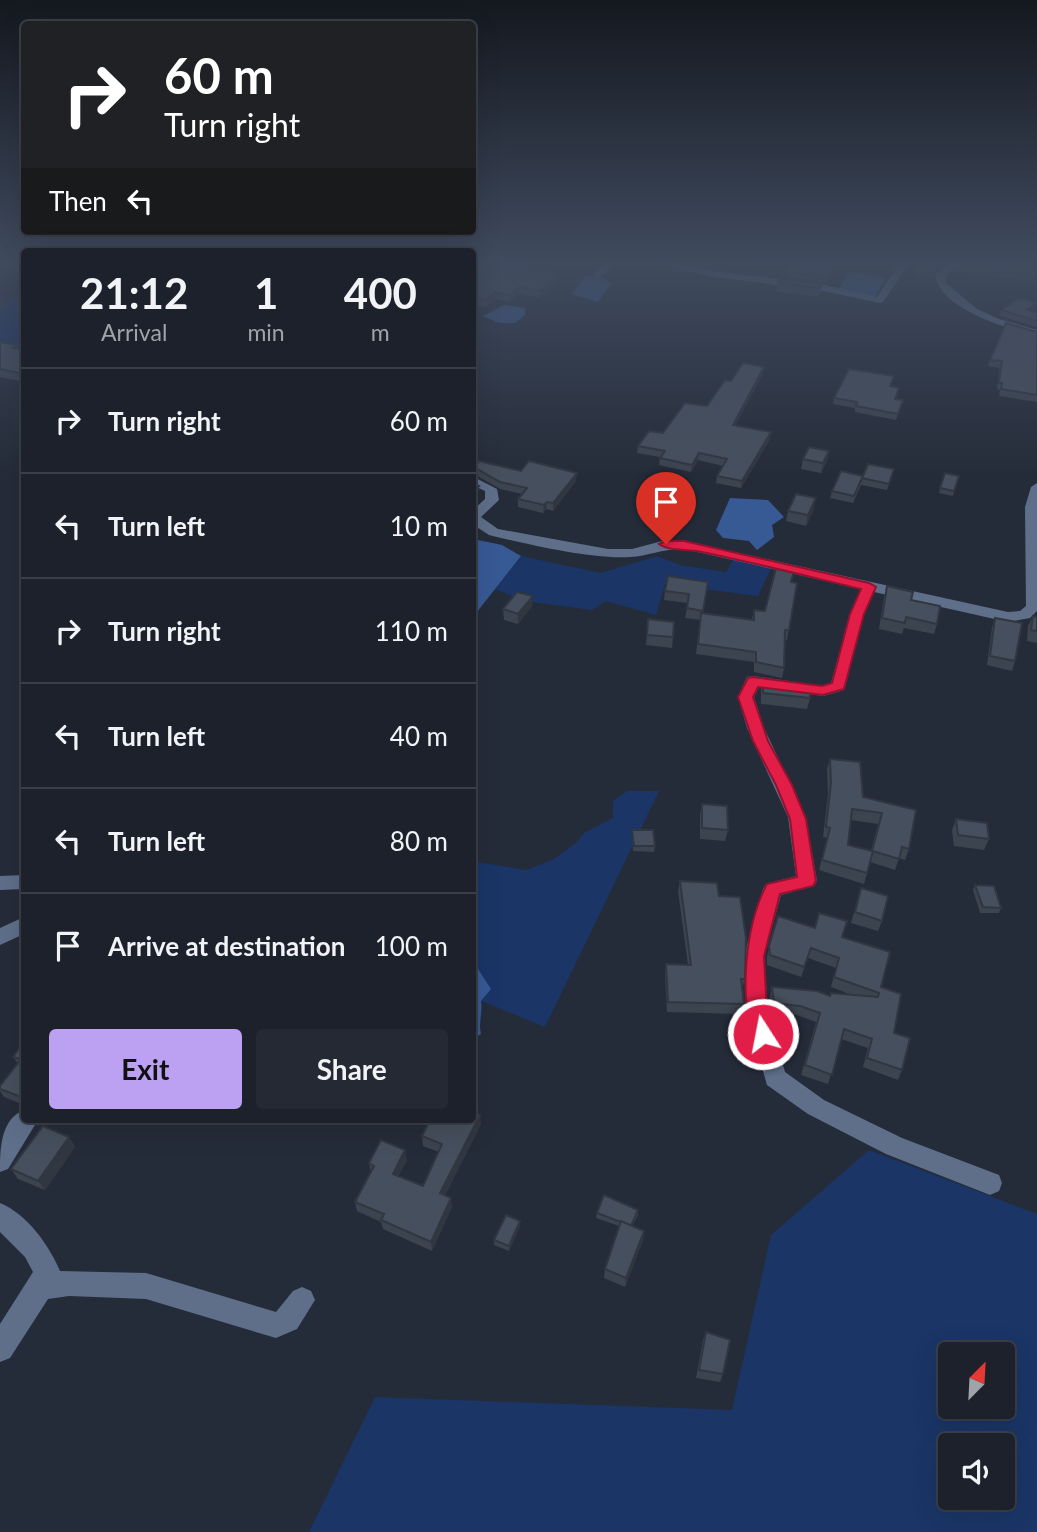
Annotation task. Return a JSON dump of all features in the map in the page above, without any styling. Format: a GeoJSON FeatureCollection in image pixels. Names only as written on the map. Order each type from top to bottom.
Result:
{"type":"FeatureCollection","features":[{"type":"Feature","properties":{"kind":"street"},"geometry":{"type":"LineString","coordinates":[[476,482],[491,489],[492,500],[476,516]]}},
{"type":"Feature","properties":{"kind":"street"},"geometry":{"type":"LineString","coordinates":[[476,521],[494,532],[608,553],[632,553],[666,544],[684,545],[1008,617],[1025,615],[1033,607],[1032,507],[1037,487]]}},
{"type":"Feature","properties":{"kind":"street"},"geometry":{"type":"LineString","coordinates":[[869,587],[857,614],[838,686],[823,691],[753,681],[746,697],[761,741],[798,819],[807,881],[773,889],[754,956],[757,1011],[775,1078],[816,1107],[894,1146],[990,1183]]}},
{"type":"Feature","properties":{"kind":"street"},"geometry":{"type":"LineString","coordinates":[[0,883],[21,882]]}},
{"type":"Feature","properties":{"kind":"street"},"geometry":{"type":"LineString","coordinates":[[0,937],[21,926]]}},
{"type":"Feature","properties":{"kind":"street"},"geometry":{"type":"LineString","coordinates":[[0,1161],[24,1123]]}},
{"type":"Feature","properties":{"kind":"street"},"geometry":{"type":"LineString","coordinates":[[0,1215],[34,1248],[47,1272],[0,1348]]}},
{"type":"Feature","properties":{"kind":"street"},"geometry":{"type":"LineString","coordinates":[[40,1287],[69,1283],[146,1286],[276,1325],[288,1320],[302,1300]]}},
{"type":"Feature","properties":{"kind":"shaded area"},"geometry":{"type":"Polygon","coordinates":[[[0,333],[21,333],[21,352],[0,348],[0,333]]]}},
{"type":"Feature","properties":{"kind":"shaded area"},"geometry":{"type":"Polygon","coordinates":[[[730,498],[768,500],[784,517],[772,525],[774,537],[757,550],[749,541],[723,538],[716,530],[730,498]]]}},
{"type":"Feature","properties":{"kind":"shaded area"},"geometry":{"type":"Polygon","coordinates":[[[476,540],[502,545],[521,556],[476,613],[476,540]]]}},
{"type":"Feature","properties":{"kind":"shaded area"},"geometry":{"type":"Polygon","coordinates":[[[736,555],[773,564],[758,596],[665,584],[656,615],[606,601],[592,610],[524,601],[495,589],[521,556],[601,573],[657,556],[680,565],[726,572],[736,555]]]}},
{"type":"Feature","properties":{"kind":"shaded area"},"geometry":{"type":"Polygon","coordinates":[[[627,791],[659,791],[545,1027],[481,1001],[490,989],[478,969],[476,862],[526,870],[554,859],[577,842],[584,833],[613,818],[613,801],[627,791]]]}},
{"type":"Feature","properties":{"kind":"shaded area"},"geometry":{"type":"Polygon","coordinates":[[[476,951],[478,969],[491,989],[481,1001],[481,1034],[476,1037],[476,951]]]}},
{"type":"Feature","properties":{"kind":"shaded area"},"geometry":{"type":"Polygon","coordinates":[[[869,1150],[1037,1214],[1037,1532],[309,1532],[375,1397],[732,1410],[771,1235],[869,1150]]]}},
{"type":"Feature","properties":{"kind":"building"},"geometry":{"type":"Polygon","coordinates":[[[1001,333],[1037,333],[1037,395],[1001,389],[1002,383],[999,383],[1002,361],[990,360],[1001,333]]]}},
{"type":"Feature","properties":{"kind":"building"},"geometry":{"type":"Polygon","coordinates":[[[0,342],[17,345],[13,348],[21,349],[21,373],[0,369],[0,342]]]}},
{"type":"Feature","properties":{"kind":"building"},"geometry":{"type":"Polygon","coordinates":[[[743,363],[764,367],[733,425],[771,432],[742,481],[717,476],[727,459],[699,453],[692,465],[660,458],[665,451],[638,446],[649,431],[663,433],[685,403],[707,406],[725,380],[731,381],[743,363]]]}},
{"type":"Feature","properties":{"kind":"building"},"geometry":{"type":"Polygon","coordinates":[[[849,369],[894,376],[890,386],[899,388],[895,399],[903,400],[898,414],[856,406],[857,402],[834,398],[849,369]]]}},
{"type":"Feature","properties":{"kind":"building"},"geometry":{"type":"Polygon","coordinates":[[[809,447],[829,451],[823,463],[803,459],[809,447]]]}},
{"type":"Feature","properties":{"kind":"building"},"geometry":{"type":"Polygon","coordinates":[[[479,461],[521,471],[529,461],[577,473],[553,503],[547,502],[544,505],[518,499],[527,488],[500,482],[476,468],[479,461]]]}},
{"type":"Feature","properties":{"kind":"building"},"geometry":{"type":"Polygon","coordinates":[[[868,464],[894,469],[889,484],[862,478],[854,496],[832,491],[841,471],[863,476],[868,464]]]}},
{"type":"Feature","properties":{"kind":"building"},"geometry":{"type":"Polygon","coordinates":[[[945,473],[959,476],[954,491],[940,488],[945,473]]]}},
{"type":"Feature","properties":{"kind":"building"},"geometry":{"type":"Polygon","coordinates":[[[796,494],[816,498],[808,515],[788,511],[796,494]]]}},
{"type":"Feature","properties":{"kind":"building"},"geometry":{"type":"Polygon","coordinates":[[[776,568],[794,571],[791,582],[797,583],[789,630],[785,630],[784,668],[756,662],[756,652],[698,644],[701,613],[754,620],[754,610],[765,611],[776,568]]]}},
{"type":"Feature","properties":{"kind":"building"},"geometry":{"type":"Polygon","coordinates":[[[668,576],[708,582],[703,611],[687,608],[689,594],[665,591],[668,576]]]}},
{"type":"Feature","properties":{"kind":"building"},"geometry":{"type":"Polygon","coordinates":[[[887,586],[913,592],[911,600],[940,606],[937,624],[906,617],[905,623],[882,618],[887,586]]]}},
{"type":"Feature","properties":{"kind":"building"},"geometry":{"type":"Polygon","coordinates":[[[517,592],[533,596],[518,614],[503,609],[517,592]]]}},
{"type":"Feature","properties":{"kind":"building"},"geometry":{"type":"Polygon","coordinates":[[[1033,616],[1037,617],[1037,631],[1031,630],[1033,616]]]}},
{"type":"Feature","properties":{"kind":"building"},"geometry":{"type":"Polygon","coordinates":[[[995,618],[1022,623],[1015,661],[990,656],[995,618]]]}},
{"type":"Feature","properties":{"kind":"building"},"geometry":{"type":"Polygon","coordinates":[[[648,619],[674,622],[673,637],[647,635],[648,619]]]}},
{"type":"Feature","properties":{"kind":"building"},"geometry":{"type":"Polygon","coordinates":[[[763,679],[810,686],[810,698],[763,693],[763,679]]]}},
{"type":"Feature","properties":{"kind":"building"},"geometry":{"type":"Polygon","coordinates":[[[830,759],[860,762],[863,797],[916,810],[909,849],[902,847],[899,859],[873,851],[867,873],[822,860],[830,828],[826,827],[831,783],[830,759]],[[852,809],[848,845],[872,851],[882,813],[852,809]]]}},
{"type":"Feature","properties":{"kind":"building"},"geometry":{"type":"Polygon","coordinates":[[[702,804],[727,806],[728,830],[702,828],[702,804]]]}},
{"type":"Feature","properties":{"kind":"building"},"geometry":{"type":"Polygon","coordinates":[[[956,819],[987,823],[989,839],[958,835],[956,819]]]}},
{"type":"Feature","properties":{"kind":"building"},"geometry":{"type":"Polygon","coordinates":[[[632,830],[653,830],[655,846],[634,846],[632,830]]]}},
{"type":"Feature","properties":{"kind":"building"},"geometry":{"type":"Polygon","coordinates":[[[680,881],[717,883],[719,896],[740,897],[746,938],[745,979],[741,979],[744,1004],[668,1002],[666,964],[691,965],[680,881]]]}},
{"type":"Feature","properties":{"kind":"building"},"geometry":{"type":"Polygon","coordinates":[[[975,885],[994,886],[1001,908],[983,907],[975,885]]]}},
{"type":"Feature","properties":{"kind":"building"},"geometry":{"type":"Polygon","coordinates":[[[861,888],[888,896],[882,921],[855,912],[861,888]]]}},
{"type":"Feature","properties":{"kind":"building"},"geometry":{"type":"Polygon","coordinates":[[[819,913],[847,921],[842,937],[890,952],[881,987],[901,994],[894,1033],[910,1038],[902,1070],[867,1058],[872,1039],[844,1029],[832,1075],[805,1065],[820,1013],[800,1006],[774,1003],[772,987],[817,991],[830,996],[831,993],[878,997],[879,993],[834,977],[839,958],[811,948],[804,967],[770,955],[769,946],[778,916],[815,928],[819,913]]]}},
{"type":"Feature","properties":{"kind":"building"},"geometry":{"type":"Polygon","coordinates":[[[21,1046],[21,1059],[13,1057],[21,1046]]]}},
{"type":"Feature","properties":{"kind":"building"},"geometry":{"type":"Polygon","coordinates":[[[21,1059],[21,1097],[0,1089],[21,1059]]]}},
{"type":"Feature","properties":{"kind":"building"},"geometry":{"type":"Polygon","coordinates":[[[428,1123],[476,1123],[440,1193],[451,1198],[431,1242],[381,1220],[384,1214],[355,1202],[374,1166],[369,1163],[381,1140],[405,1150],[393,1174],[423,1186],[442,1144],[422,1136],[428,1123]]]}},
{"type":"Feature","properties":{"kind":"building"},"geometry":{"type":"Polygon","coordinates":[[[43,1126],[69,1137],[38,1181],[11,1169],[43,1126]]]}},
{"type":"Feature","properties":{"kind":"building"},"geometry":{"type":"Polygon","coordinates":[[[604,1195],[638,1210],[631,1226],[597,1213],[604,1195]]]}},
{"type":"Feature","properties":{"kind":"building"},"geometry":{"type":"Polygon","coordinates":[[[506,1215],[520,1221],[509,1246],[494,1240],[506,1215]]]}},
{"type":"Feature","properties":{"kind":"building"},"geometry":{"type":"Polygon","coordinates":[[[621,1221],[644,1231],[626,1278],[605,1269],[621,1221]]]}},
{"type":"Feature","properties":{"kind":"building"},"geometry":{"type":"Polygon","coordinates":[[[706,1332],[730,1340],[723,1374],[699,1370],[706,1332]]]}},
{"type":"Feature","properties":{"kind":"route"},"geometry":{"type":"LineString","coordinates":[[666,544],[736,555],[869,587],[857,614],[838,686],[823,691],[753,681],[746,697],[761,741],[798,819],[807,881],[773,889],[754,956],[757,1011],[763,1034]]}}]}
